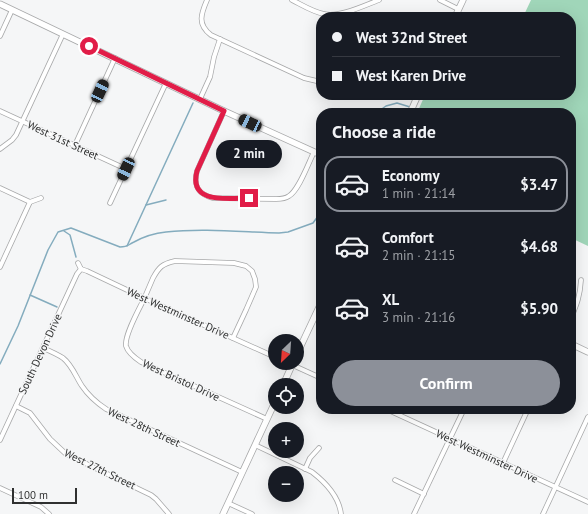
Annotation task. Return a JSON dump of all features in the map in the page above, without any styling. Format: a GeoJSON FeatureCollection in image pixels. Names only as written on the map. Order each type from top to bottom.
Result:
{"type":"FeatureCollection","features":[{"type":"Feature","properties":{"kind":"street"},"geometry":{"type":"LineString","coordinates":[[207,0],[201,20],[208,32],[304,78],[316,81]]}},
{"type":"Feature","properties":{"kind":"street"},"geometry":{"type":"LineString","coordinates":[[292,0],[318,12]]}},
{"type":"Feature","properties":{"kind":"street"},"geometry":{"type":"LineString","coordinates":[[347,12],[379,0]]}},
{"type":"Feature","properties":{"kind":"street"},"geometry":{"type":"LineString","coordinates":[[440,0],[458,9]]}},
{"type":"Feature","properties":{"kind":"street"},"geometry":{"type":"LineString","coordinates":[[457,12],[463,0]]}},
{"type":"Feature","properties":{"kind":"street"},"geometry":{"type":"LineString","coordinates":[[0,4],[224,111],[314,152],[297,188],[293,193],[285,198],[276,199],[213,198],[208,197],[198,189],[195,176],[224,111]]}},
{"type":"Feature","properties":{"kind":"street"},"geometry":{"type":"LineString","coordinates":[[0,36],[12,10]]}},
{"type":"Feature","properties":{"kind":"street"},"geometry":{"type":"LineString","coordinates":[[0,149],[16,135],[63,34]]}},
{"type":"Feature","properties":{"kind":"street"},"geometry":{"type":"LineString","coordinates":[[200,99],[210,77],[214,57],[220,39]]}},
{"type":"Feature","properties":{"kind":"street"},"geometry":{"type":"LineString","coordinates":[[75,145],[115,58]]}},
{"type":"Feature","properties":{"kind":"street"},"geometry":{"type":"LineString","coordinates":[[110,204],[166,83]]}},
{"type":"Feature","properties":{"kind":"street","name":"West 31st Street"},"geometry":{"type":"LineString","coordinates":[[0,111],[126,169]]}},
{"type":"Feature","properties":{"kind":"street"},"geometry":{"type":"LineString","coordinates":[[0,188],[30,202],[41,198]]}},
{"type":"Feature","properties":{"kind":"street"},"geometry":{"type":"LineString","coordinates":[[0,267],[30,202]]}},
{"type":"Feature","properties":{"kind":"street","name":"West Bristol Drive"},"geometry":{"type":"LineString","coordinates":[[233,338],[256,288],[254,274],[252,271],[246,266],[234,262],[175,262],[166,263],[160,267],[153,278],[126,338],[126,347],[130,354],[141,362],[267,419]]}},
{"type":"Feature","properties":{"kind":"street"},"geometry":{"type":"LineString","coordinates":[[78,263],[81,269]]}},
{"type":"Feature","properties":{"kind":"street","name":"West Westminster Drive"},"geometry":{"type":"LineString","coordinates":[[81,269],[268,354]]}},
{"type":"Feature","properties":{"kind":"street","name":"South Devon Drive"},"geometry":{"type":"LineString","coordinates":[[0,440],[77,274],[81,269]]}},
{"type":"Feature","properties":{"kind":"street"},"geometry":{"type":"LineString","coordinates":[[576,306],[579,298],[581,280]]}},
{"type":"Feature","properties":{"kind":"street"},"geometry":{"type":"LineString","coordinates":[[304,339],[316,314]]}},
{"type":"Feature","properties":{"kind":"street"},"geometry":{"type":"LineString","coordinates":[[576,346],[588,352]]}},
{"type":"Feature","properties":{"kind":"street","name":"West 28th Street"},"geometry":{"type":"LineString","coordinates":[[43,348],[65,360],[82,387],[106,409],[242,472]]}},
{"type":"Feature","properties":{"kind":"street"},"geometry":{"type":"LineString","coordinates":[[304,370],[316,376]]}},
{"type":"Feature","properties":{"kind":"street","name":"West 27th Street"},"geometry":{"type":"LineString","coordinates":[[16,406],[30,413],[50,439],[66,454],[151,495],[169,514]]}},
{"type":"Feature","properties":{"kind":"street"},"geometry":{"type":"LineString","coordinates":[[223,514],[269,414]]}},
{"type":"Feature","properties":{"kind":"street","name":"West Westminster Drive"},"geometry":{"type":"LineString","coordinates":[[397,414],[588,502]]}},
{"type":"Feature","properties":{"kind":"street"},"geometry":{"type":"LineString","coordinates":[[414,514],[462,414]]}},
{"type":"Feature","properties":{"kind":"street"},"geometry":{"type":"LineString","coordinates":[[503,463],[526,414]]}},
{"type":"Feature","properties":{"kind":"street"},"geometry":{"type":"LineString","coordinates":[[542,514],[588,417]]}},
{"type":"Feature","properties":{"kind":"street"},"geometry":{"type":"LineString","coordinates":[[255,445],[317,476],[328,488],[339,504],[341,514]]}},
{"type":"Feature","properties":{"kind":"street"},"geometry":{"type":"LineString","coordinates":[[305,469],[310,458],[319,448]]}},
{"type":"Feature","properties":{"kind":"street"},"geometry":{"type":"LineString","coordinates":[[395,480],[424,494]]}},
{"type":"Feature","properties":{"kind":"street"},"geometry":{"type":"LineString","coordinates":[[0,488],[41,507],[49,514]]}},
{"type":"Feature","properties":{"kind":"street"},"geometry":{"type":"LineString","coordinates":[[228,503],[252,514]]}},
{"type":"Feature","properties":{"kind":"green space"},"geometry":{"type":"Polygon","coordinates":[[[531,0],[588,0],[588,246],[576,240],[576,108],[419,108],[423,100],[576,100],[576,12],[525,12],[531,0]]]}},
{"type":"Feature","properties":{"kind":"waterway"},"geometry":{"type":"LineString","coordinates":[[127,246],[193,103]]}},
{"type":"Feature","properties":{"kind":"waterway"},"geometry":{"type":"LineString","coordinates":[[383,108],[397,103],[410,107]]}},
{"type":"Feature","properties":{"kind":"waterway"},"geometry":{"type":"LineString","coordinates":[[146,205],[166,200]]}},
{"type":"Feature","properties":{"kind":"waterway"},"geometry":{"type":"LineString","coordinates":[[0,364],[18,326],[48,250],[58,232],[71,228],[123,247],[145,237],[166,232],[208,230],[279,233],[288,232],[313,223],[316,219]]}},
{"type":"Feature","properties":{"kind":"waterway"},"geometry":{"type":"LineString","coordinates":[[64,231],[70,235],[76,257]]}},
{"type":"Feature","properties":{"kind":"waterway"},"geometry":{"type":"LineString","coordinates":[[30,295],[57,307]]}},
{"type":"Feature","properties":{"kind":"route"},"geometry":{"type":"LineString","coordinates":[[89,46],[224,111],[195,176],[196,185],[198,189],[208,197],[249,198]]}}]}
